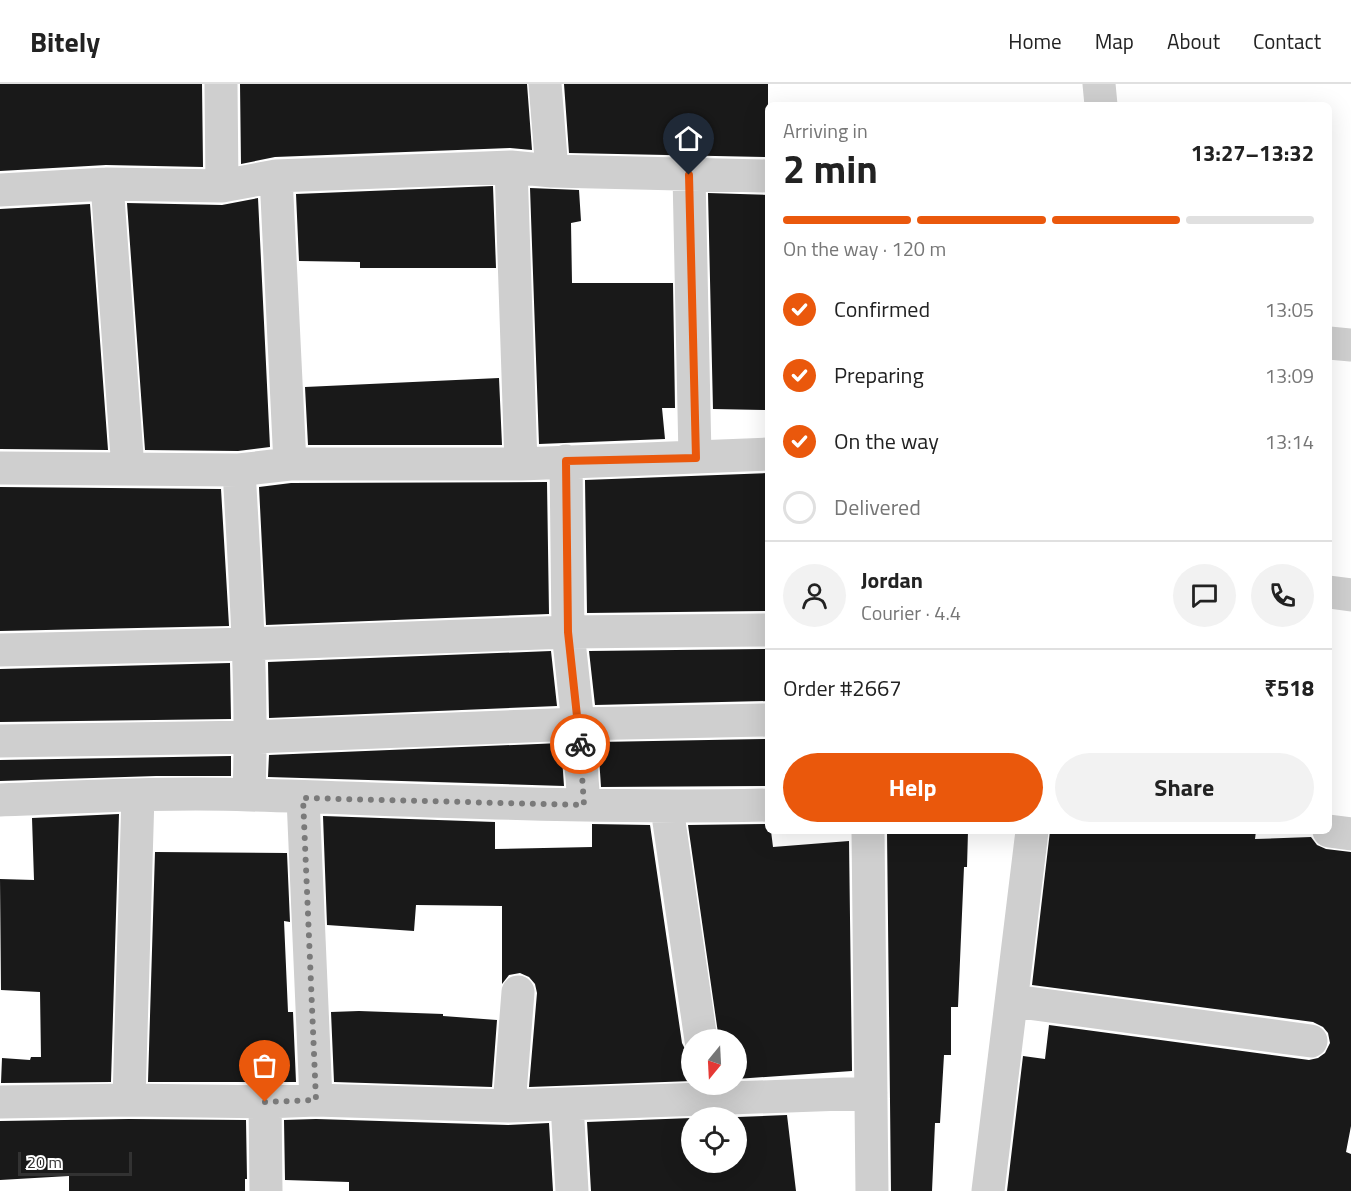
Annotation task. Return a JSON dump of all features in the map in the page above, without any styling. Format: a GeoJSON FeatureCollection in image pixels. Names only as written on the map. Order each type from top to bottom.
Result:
{"type":"FeatureCollection","features":[{"type":"Feature","properties":{"kind":"street"},"geometry":{"type":"LineString","coordinates":[[221,84],[222,186]]}},
{"type":"Feature","properties":{"kind":"street"},"geometry":{"type":"LineString","coordinates":[[545,84],[552,171]]}},
{"type":"Feature","properties":{"kind":"street"},"geometry":{"type":"LineString","coordinates":[[1099,84],[1101,102]]}},
{"type":"Feature","properties":{"kind":"street"},"geometry":{"type":"LineString","coordinates":[[511,167],[521,464]]}},
{"type":"Feature","properties":{"kind":"street"},"geometry":{"type":"LineString","coordinates":[[0,190],[107,184],[222,186],[276,176],[511,167],[552,171],[765,176]]}},
{"type":"Feature","properties":{"kind":"street"},"geometry":{"type":"LineString","coordinates":[[689,175],[696,458]]}},
{"type":"Feature","properties":{"kind":"street"},"geometry":{"type":"LineString","coordinates":[[276,176],[290,464]]}},
{"type":"Feature","properties":{"kind":"street"},"geometry":{"type":"LineString","coordinates":[[107,184],[128,469]]}},
{"type":"Feature","properties":{"kind":"street"},"geometry":{"type":"LineString","coordinates":[[1332,343],[1351,345]]}},
{"type":"Feature","properties":{"kind":"street"},"geometry":{"type":"LineString","coordinates":[[0,468],[239,470],[290,464],[521,464],[765,454]]}},
{"type":"Feature","properties":{"kind":"street"},"geometry":{"type":"LineString","coordinates":[[566,461],[568,632],[584,805]]}},
{"type":"Feature","properties":{"kind":"street"},"geometry":{"type":"LineString","coordinates":[[239,470],[249,644],[251,737],[249,795]]}},
{"type":"Feature","properties":{"kind":"street"},"geometry":{"type":"LineString","coordinates":[[1332,592],[1351,595]]}},
{"type":"Feature","properties":{"kind":"street"},"geometry":{"type":"LineString","coordinates":[[0,650],[249,644],[568,632],[765,630]]}},
{"type":"Feature","properties":{"kind":"street"},"geometry":{"type":"LineString","coordinates":[[0,741],[251,737],[578,724],[765,720]]}},
{"type":"Feature","properties":{"kind":"street"},"geometry":{"type":"LineString","coordinates":[[129,1100],[138,795]]}},
{"type":"Feature","properties":{"kind":"street"},"geometry":{"type":"LineString","coordinates":[[0,800],[138,795],[249,795],[667,808],[765,805]]}},
{"type":"Feature","properties":{"kind":"street"},"geometry":{"type":"LineString","coordinates":[[303,798],[316,1100]]}},
{"type":"Feature","properties":{"kind":"street"},"geometry":{"type":"LineString","coordinates":[[667,808],[699,1029]]}},
{"type":"Feature","properties":{"kind":"street"},"geometry":{"type":"LineString","coordinates":[[1332,831],[1351,834]]}},
{"type":"Feature","properties":{"kind":"street"},"geometry":{"type":"LineString","coordinates":[[868,834],[872,1191]]}},
{"type":"Feature","properties":{"kind":"street"},"geometry":{"type":"LineString","coordinates":[[988,1191],[1032,834]]}},
{"type":"Feature","properties":{"kind":"street"},"geometry":{"type":"LineString","coordinates":[[509,1106],[518,992]]}},
{"type":"Feature","properties":{"kind":"street"},"geometry":{"type":"LineString","coordinates":[[1012,1001],[1311,1041]]}},
{"type":"Feature","properties":{"kind":"street"},"geometry":{"type":"LineString","coordinates":[[747,1092],[871,1093]]}},
{"type":"Feature","properties":{"kind":"street"},"geometry":{"type":"LineString","coordinates":[[0,1102],[316,1100],[509,1106],[567,1104],[681,1094]]}},
{"type":"Feature","properties":{"kind":"street"},"geometry":{"type":"LineString","coordinates":[[265,1102],[266,1191]]}},
{"type":"Feature","properties":{"kind":"street"},"geometry":{"type":"LineString","coordinates":[[567,1104],[572,1191]]}},
{"type":"Feature","properties":{"kind":"building"},"geometry":{"type":"Polygon","coordinates":[[[0,84],[202,84],[203,167],[106,165],[0,171],[0,84]]]}},
{"type":"Feature","properties":{"kind":"building"},"geometry":{"type":"Polygon","coordinates":[[[240,84],[527,84],[532,150],[510,148],[275,157],[241,164],[240,84]]]}},
{"type":"Feature","properties":{"kind":"building"},"geometry":{"type":"Polygon","coordinates":[[[564,84],[768,84],[768,102],[765,102],[765,157],[569,153],[564,84]]]}},
{"type":"Feature","properties":{"kind":"building"},"geometry":{"type":"Polygon","coordinates":[[[493,186],[496,268],[360,268],[360,262],[299,261],[296,194],[493,186]]]}},
{"type":"Feature","properties":{"kind":"building"},"geometry":{"type":"Polygon","coordinates":[[[530,188],[579,190],[581,221],[571,223],[572,283],[673,283],[675,408],[662,408],[665,439],[539,444],[530,188]]]}},
{"type":"Feature","properties":{"kind":"building"},"geometry":{"type":"Polygon","coordinates":[[[708,193],[765,195],[765,410],[713,409],[708,193]]]}},
{"type":"Feature","properties":{"kind":"building"},"geometry":{"type":"Polygon","coordinates":[[[258,198],[270,447],[238,451],[145,450],[127,203],[222,205],[258,198]]]}},
{"type":"Feature","properties":{"kind":"building"},"geometry":{"type":"Polygon","coordinates":[[[90,204],[108,450],[0,449],[0,209],[90,204]]]}},
{"type":"Feature","properties":{"kind":"building"},"geometry":{"type":"Polygon","coordinates":[[[499,378],[502,445],[308,445],[305,387],[499,378]]]}},
{"type":"Feature","properties":{"kind":"building"},"geometry":{"type":"Polygon","coordinates":[[[765,473],[765,611],[587,613],[585,480],[765,473]]]}},
{"type":"Feature","properties":{"kind":"building"},"geometry":{"type":"Polygon","coordinates":[[[547,482],[549,614],[266,625],[259,487],[291,483],[547,482]]]}},
{"type":"Feature","properties":{"kind":"building"},"geometry":{"type":"Polygon","coordinates":[[[0,487],[221,489],[229,626],[0,631],[0,487]]]}},
{"type":"Feature","properties":{"kind":"building"},"geometry":{"type":"Polygon","coordinates":[[[765,649],[765,701],[595,705],[589,651],[765,649]]]}},
{"type":"Feature","properties":{"kind":"building"},"geometry":{"type":"Polygon","coordinates":[[[551,651],[557,706],[269,718],[268,662],[551,651]]]}},
{"type":"Feature","properties":{"kind":"building"},"geometry":{"type":"Polygon","coordinates":[[[230,663],[231,719],[0,722],[0,669],[230,663]]]}},
{"type":"Feature","properties":{"kind":"building"},"geometry":{"type":"Polygon","coordinates":[[[765,739],[765,786],[601,787],[598,742],[765,739]]]}},
{"type":"Feature","properties":{"kind":"building"},"geometry":{"type":"Polygon","coordinates":[[[561,743],[564,786],[268,777],[269,755],[561,743]]]}},
{"type":"Feature","properties":{"kind":"building"},"geometry":{"type":"Polygon","coordinates":[[[231,756],[231,776],[0,781],[0,760],[231,756]]]}},
{"type":"Feature","properties":{"kind":"building"},"geometry":{"type":"Polygon","coordinates":[[[119,814],[111,1082],[1,1083],[2,1058],[30,1060],[31,1057],[41,1057],[40,992],[1,990],[0,879],[34,880],[32,818],[119,814]]]}},
{"type":"Feature","properties":{"kind":"building"},"geometry":{"type":"Polygon","coordinates":[[[323,816],[495,822],[495,849],[592,847],[592,824],[650,825],[681,1036],[681,1081],[529,1087],[537,993],[535,984],[529,977],[520,973],[509,975],[502,984],[502,906],[416,905],[414,931],[327,925],[323,816]]]}},
{"type":"Feature","properties":{"kind":"building"},"geometry":{"type":"Polygon","coordinates":[[[765,824],[765,834],[771,834],[773,847],[849,841],[852,1071],[747,1078],[747,1029],[717,1029],[688,825],[765,824]]]}},
{"type":"Feature","properties":{"kind":"building"},"geometry":{"type":"Polygon","coordinates":[[[887,834],[968,834],[967,867],[964,867],[958,1007],[951,1007],[951,1055],[944,1055],[940,1123],[935,1123],[932,1191],[891,1191],[887,834]]]}},
{"type":"Feature","properties":{"kind":"building"},"geometry":{"type":"Polygon","coordinates":[[[1050,834],[1256,834],[1255,839],[1311,837],[1317,845],[1326,849],[1351,852],[1351,1126],[1346,1152],[1351,1154],[1351,1191],[1007,1191],[1023,1056],[1045,1059],[1049,1025],[1309,1060],[1325,1053],[1330,1043],[1328,1033],[1323,1027],[1313,1022],[1032,985],[1050,834]]]}},
{"type":"Feature","properties":{"kind":"building"},"geometry":{"type":"Polygon","coordinates":[[[155,852],[287,853],[290,922],[284,921],[288,1012],[293,1012],[296,1082],[148,1082],[155,852]]]}},
{"type":"Feature","properties":{"kind":"building"},"geometry":{"type":"Polygon","coordinates":[[[331,1012],[443,1014],[443,1016],[497,1020],[492,1087],[334,1082],[331,1012]]]}},
{"type":"Feature","properties":{"kind":"building"},"geometry":{"type":"Polygon","coordinates":[[[787,1115],[796,1191],[591,1191],[587,1122],[681,1118],[681,1173],[747,1173],[747,1117],[787,1115]]]}},
{"type":"Feature","properties":{"kind":"building"},"geometry":{"type":"Polygon","coordinates":[[[246,1120],[247,1179],[245,1179],[245,1191],[69,1191],[69,1176],[0,1180],[0,1121],[246,1120]]]}},
{"type":"Feature","properties":{"kind":"building"},"geometry":{"type":"Polygon","coordinates":[[[284,1120],[508,1125],[549,1123],[553,1191],[349,1191],[349,1182],[285,1180],[284,1120]]]}},
{"type":"Feature","properties":{"kind":"way so far"},"geometry":{"type":"LineString","coordinates":[[265,1102],[316,1100],[303,798],[584,805],[580,744]]}},
{"type":"Feature","properties":{"kind":"route"},"geometry":{"type":"LineString","coordinates":[[580,744],[568,632],[566,461],[696,458],[689,175]]}}]}
